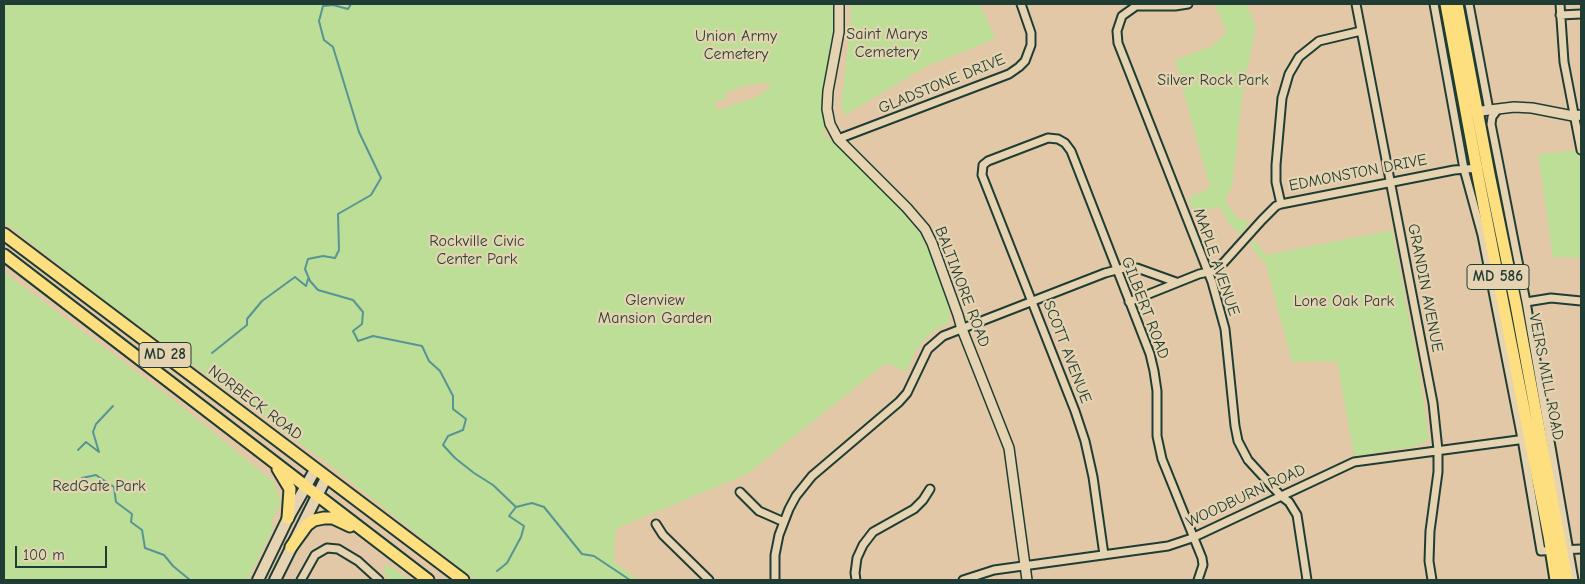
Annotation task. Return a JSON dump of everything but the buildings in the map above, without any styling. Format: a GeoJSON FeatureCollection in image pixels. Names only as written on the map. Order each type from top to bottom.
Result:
{"type":"FeatureCollection","features":[{"type":"Feature","properties":{"kind":"main road","name":"VEIRS MILL ROAD"},"geometry":{"type":"LineString","coordinates":[[1446,4],[1478,111]]}},
{"type":"Feature","properties":{"kind":"main road","name":"VEIRS MILL ROAD"},"geometry":{"type":"LineString","coordinates":[[1457,4],[1478,111],[1482,167],[1516,305],[1531,438],[1561,550],[1567,580]]}},
{"type":"Feature","properties":{"kind":"main road","name":"NORBECK ROAD"},"geometry":{"type":"LineString","coordinates":[[4,234],[463,580]]}},
{"type":"Feature","properties":{"kind":"main road","name":"MD 28"},"geometry":{"type":"LineString","coordinates":[[4,255],[428,580]]}},
{"type":"Feature","properties":{"kind":"main road"},"geometry":{"type":"LineString","coordinates":[[273,461],[290,489],[288,518]]}},
{"type":"Feature","properties":{"kind":"main road"},"geometry":{"type":"LineString","coordinates":[[258,580],[288,518],[315,470]]}},
{"type":"Feature","properties":{"kind":"main road"},"geometry":{"type":"LineString","coordinates":[[275,580],[326,478]]}},
{"type":"Feature","properties":{"kind":"main road"},"geometry":{"type":"LineString","coordinates":[[291,547],[307,525],[319,518],[333,518],[371,536]]}},
{"type":"Feature","properties":{"kind":"main road","name":"VEIRS MILL ROAD"},"geometry":{"type":"LineString","coordinates":[[1556,580],[1561,550]]}},
{"type":"Feature","properties":{"kind":"street","name":"BALTIMORE ROAD"},"geometry":{"type":"LineString","coordinates":[[839,4],[839,32],[828,91],[827,109],[830,124],[838,139],[907,208],[925,229],[932,243],[962,328],[1009,448],[1027,580]]}},
{"type":"Feature","properties":{"kind":"street","name":"GLADSTONE DRIVE"},"geometry":{"type":"LineString","coordinates":[[838,139],[991,81],[1019,67],[1025,61],[1031,45],[1031,33],[1020,4]]}},
{"type":"Feature","properties":{"kind":"street","name":"MAPLE AVENUE"},"geometry":{"type":"LineString","coordinates":[[1188,4],[1136,6],[1122,16],[1116,31],[1118,43],[1212,282],[1225,330],[1238,441],[1248,460],[1281,496],[1289,502],[1297,515],[1307,580]]}},
{"type":"Feature","properties":{"kind":"street","name":"GRANDIN AVENUE"},"geometry":{"type":"LineString","coordinates":[[1356,4],[1433,403],[1438,450],[1438,472],[1430,531],[1429,561],[1432,580]]}},
{"type":"Feature","properties":{"kind":"street","name":"VEIRS MILL ROAD"},"geometry":{"type":"LineString","coordinates":[[1434,4],[1464,169],[1482,235],[1531,438],[1541,551],[1561,550]]}},
{"type":"Feature","properties":{"kind":"street","name":"VEIRS MILL ROAD"},"geometry":{"type":"LineString","coordinates":[[1468,4],[1478,111]]}},
{"type":"Feature","properties":{"kind":"street"},"geometry":{"type":"LineString","coordinates":[[1560,4],[1564,62],[1577,115],[1581,150]]}},
{"type":"Feature","properties":{"kind":"street"},"geometry":{"type":"LineString","coordinates":[[1560,14],[1581,14]]}},
{"type":"Feature","properties":{"kind":"street"},"geometry":{"type":"LineString","coordinates":[[1280,204],[1276,182],[1276,165],[1282,98],[1289,74],[1299,56],[1319,41],[1362,31]]}},
{"type":"Feature","properties":{"kind":"street"},"geometry":{"type":"LineString","coordinates":[[1478,111],[1514,107],[1577,115]]}},
{"type":"Feature","properties":{"kind":"street","name":"VEIRS MILL ROAD"},"geometry":{"type":"LineString","coordinates":[[1498,109],[1492,117],[1491,124],[1526,302],[1561,550],[1574,580]]}},
{"type":"Feature","properties":{"kind":"street","name":"GILBERT ROAD"},"geometry":{"type":"LineString","coordinates":[[983,165],[1048,138],[1058,139],[1065,143],[1071,152],[1154,371],[1157,391],[1157,436],[1162,458],[1192,538],[1202,558],[1198,580]]}},
{"type":"Feature","properties":{"kind":"street","name":"SCOTT AVENUE"},"geometry":{"type":"LineString","coordinates":[[983,165],[982,175],[1085,441],[1093,477],[1104,555]]}},
{"type":"Feature","properties":{"kind":"street","name":"EDMONSTON DRIVE"},"geometry":{"type":"LineString","coordinates":[[1129,302],[1176,282],[1217,270],[1262,220],[1280,204],[1390,182],[1482,167]]}},
{"type":"Feature","properties":{"kind":"street"},"geometry":{"type":"LineString","coordinates":[[775,580],[775,555],[784,522],[796,496],[812,476],[899,402],[907,393],[919,365],[932,344],[943,336],[962,328],[1104,272],[1124,268],[1137,268],[1176,282]]}},
{"type":"Feature","properties":{"kind":"street"},"geometry":{"type":"LineString","coordinates":[[1526,302],[1551,298],[1581,301]]}},
{"type":"Feature","properties":{"kind":"street","name":"WOODBURN ROAD"},"geometry":{"type":"LineString","coordinates":[[963,580],[994,570],[1168,546],[1192,538],[1354,462],[1531,438]]}},
{"type":"Feature","properties":{"kind":"street"},"geometry":{"type":"LineString","coordinates":[[856,580],[857,558],[863,545],[873,532],[914,509],[930,489]]}},
{"type":"Feature","properties":{"kind":"street"},"geometry":{"type":"LineString","coordinates":[[740,492],[759,511],[784,522]]}},
{"type":"Feature","properties":{"kind":"street"},"geometry":{"type":"LineString","coordinates":[[656,524],[708,580]]}},
{"type":"Feature","properties":{"kind":"street"},"geometry":{"type":"LineString","coordinates":[[301,580],[315,555],[327,548],[338,549],[358,561],[379,580]]}},
{"type":"Feature","properties":{"kind":"street"},"geometry":{"type":"LineString","coordinates":[[1561,550],[1581,549]]}},
{"type":"Feature","properties":{"kind":"green space","name":"Rockville Civic Center Park"},"geometry":{"type":"Polygon","coordinates":[[[4,4],[839,4],[828,91],[834,132],[821,129],[822,132],[922,230],[951,311],[948,313],[949,323],[935,330],[922,342],[906,372],[886,363],[747,474],[617,528],[614,562],[639,580],[475,580],[327,463],[104,300],[4,222],[4,4]],[[763,83],[743,86],[725,93],[727,98],[714,103],[717,110],[755,98],[773,84],[763,83]]]}},
{"type":"Feature","properties":{"kind":"green space","name":"Saint Marys Cemetery"},"geometry":{"type":"Polygon","coordinates":[[[850,4],[980,4],[995,39],[927,66],[845,115],[841,104],[851,20],[850,4]]]}},
{"type":"Feature","properties":{"kind":"green space","name":"Silver Rock Park"},"geometry":{"type":"Polygon","coordinates":[[[1246,4],[1256,26],[1243,90],[1232,187],[1225,200],[1236,217],[1250,223],[1240,234],[1229,224],[1220,206],[1195,215],[1188,198],[1210,188],[1175,60],[1212,46],[1227,32],[1215,5],[1246,4]]]}},
{"type":"Feature","properties":{"kind":"green space"},"geometry":{"type":"Polygon","coordinates":[[[1581,151],[1581,258],[1553,257],[1538,154],[1581,151]]]}},
{"type":"Feature","properties":{"kind":"green space","name":"Lone Oak Park"},"geometry":{"type":"Polygon","coordinates":[[[1393,230],[1418,366],[1429,440],[1416,446],[1354,456],[1337,361],[1292,362],[1266,264],[1251,247],[1254,239],[1265,255],[1393,230]]]}},
{"type":"Feature","properties":{"kind":"green space","name":"RedGate Park"},"geometry":{"type":"Polygon","coordinates":[[[4,272],[170,397],[274,482],[281,502],[272,520],[273,529],[247,580],[4,580],[4,272]]]}},
{"type":"Feature","properties":{"kind":"green space"},"geometry":{"type":"Polygon","coordinates":[[[387,563],[410,580],[387,580],[384,569],[387,563]]]}},
{"type":"Feature","properties":{"kind":"waterway"},"geometry":{"type":"LineString","coordinates":[[351,4],[348,9],[333,5],[323,6],[319,21],[324,40],[333,47],[359,132],[381,178],[371,195],[338,214],[339,250],[335,258],[323,256],[308,259],[305,269],[310,281],[318,290],[353,300],[363,312],[362,324],[353,331],[358,341],[373,336],[422,346],[429,361],[440,371],[453,396],[453,409],[466,419],[463,430],[448,436],[443,445],[455,458],[493,485],[516,507],[532,503],[544,507],[582,554],[594,556],[630,580]]}},
{"type":"Feature","properties":{"kind":"waterway"},"geometry":{"type":"LineString","coordinates":[[212,353],[247,325],[247,319],[262,301],[295,277],[306,286],[308,279]]}},
{"type":"Feature","properties":{"kind":"waterway"},"geometry":{"type":"LineString","coordinates":[[78,450],[86,442],[99,452],[93,432],[96,424],[113,406]]}},
{"type":"Feature","properties":{"kind":"waterway"},"geometry":{"type":"LineString","coordinates":[[82,478],[96,475],[114,487],[116,502],[132,514],[131,522],[142,530],[145,548],[164,555],[173,566],[190,580]]}},
{"type":"Feature","properties":{"kind":"waterway"},"geometry":{"type":"LineString","coordinates":[[497,571],[507,563],[521,537],[524,526],[509,516],[516,507]]}},
{"type":"Feature","properties":{"kind":"park label","name":"Union Army Cemetery"},"geometry":{"type":"Point","coordinates":[736,45]}},
{"type":"Feature","properties":{"kind":"park label","name":"Glenview Mansion Garden"},"geometry":{"type":"Point","coordinates":[655,309]}}]}
